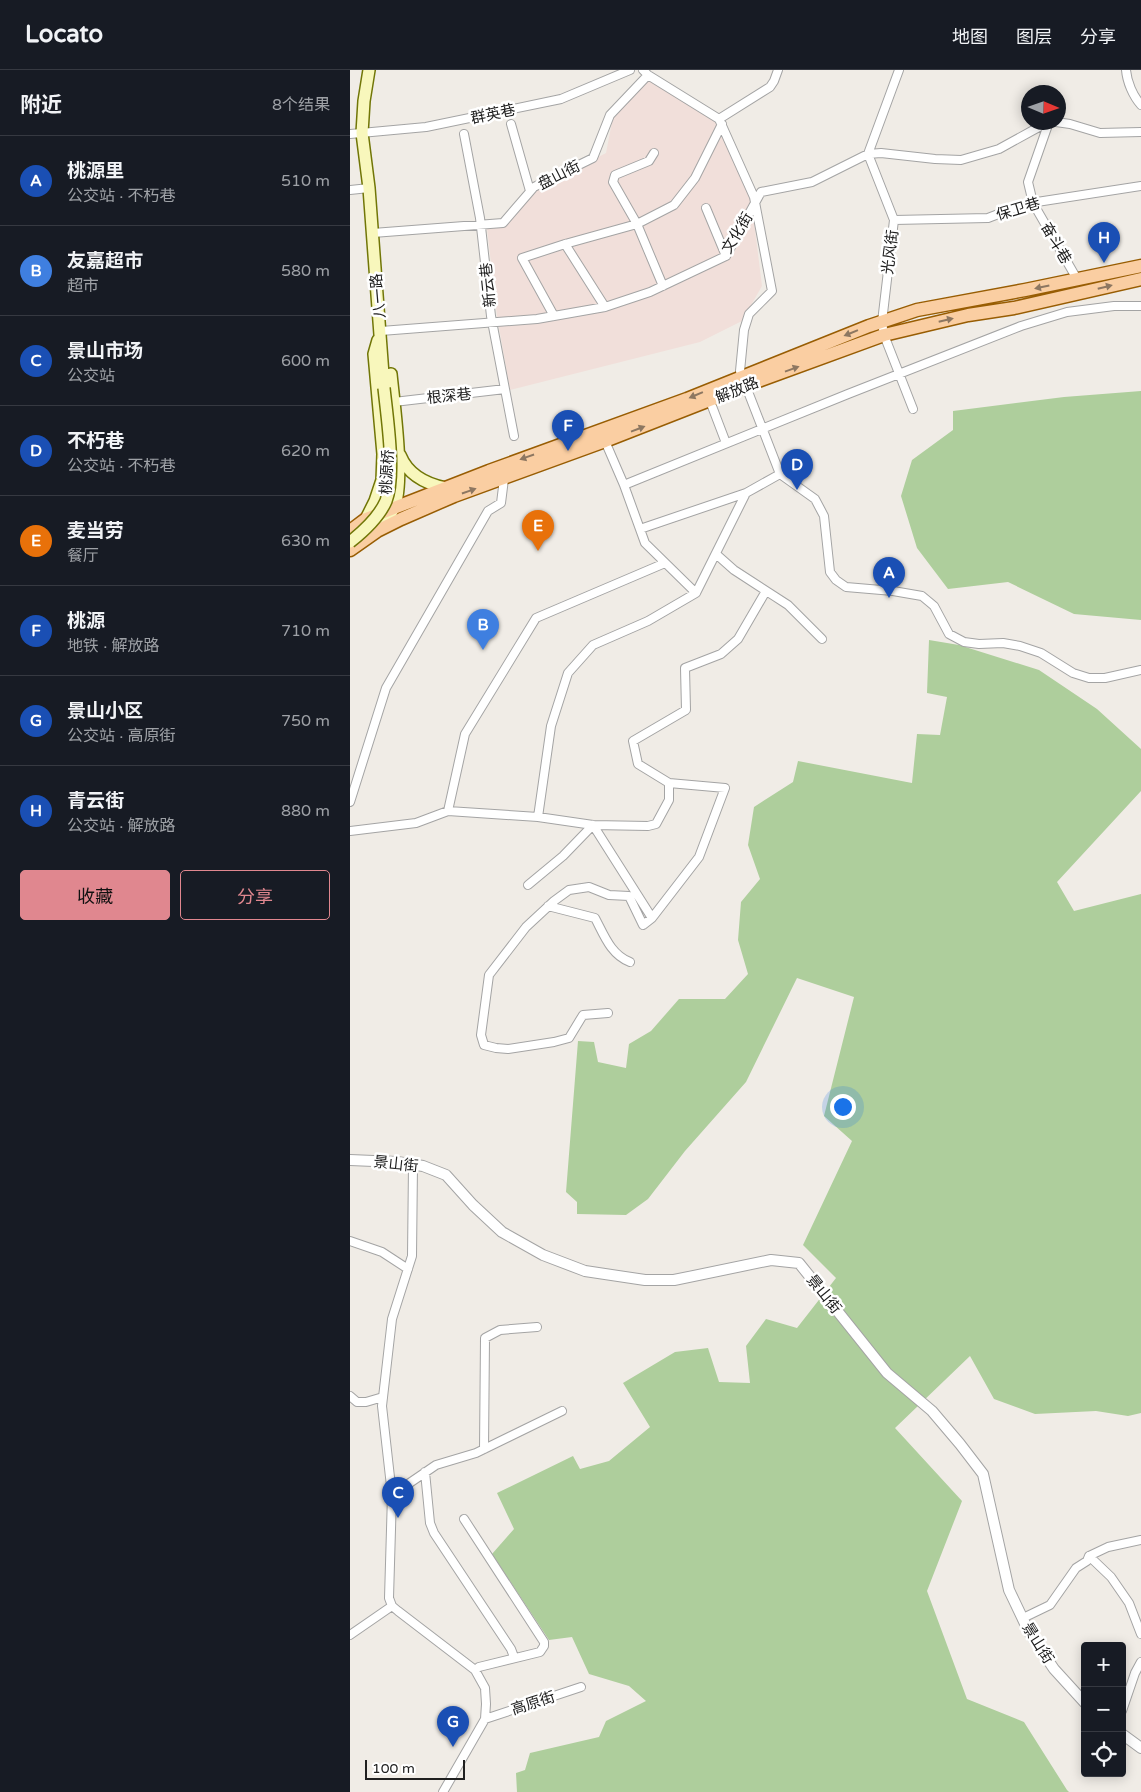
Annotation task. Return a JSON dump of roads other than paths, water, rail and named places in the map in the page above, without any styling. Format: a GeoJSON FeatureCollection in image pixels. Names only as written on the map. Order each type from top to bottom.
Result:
{"type":"FeatureCollection","features":[{"type":"Feature","properties":{"kind":"main road","name":"八一路"},"geometry":{"type":"LineString","coordinates":[[366,519],[382,480],[382,454],[374,354],[381,331],[369,188],[356,133],[369,70]]}},
{"type":"Feature","properties":{"kind":"main road","name":"解放路"},"geometry":{"type":"LineString","coordinates":[[350,550],[377,531],[424,508],[605,442],[710,401],[744,381],[882,322],[917,310],[1141,266]]}},
{"type":"Feature","properties":{"kind":"main road","name":"解放路"},"geometry":{"type":"LineString","coordinates":[[350,531],[366,519],[489,471],[687,399],[884,335],[968,315],[1014,308],[1141,279]]}},
{"type":"Feature","properties":{"kind":"main road","name":"桃源桥"},"geometry":{"type":"LineString","coordinates":[[350,542],[374,519],[385,502],[389,490],[390,474],[381,331]]}},
{"type":"Feature","properties":{"kind":"main road"},"geometry":{"type":"LineString","coordinates":[[377,531],[394,508],[397,498],[398,477],[389,353],[381,331]]}},
{"type":"Feature","properties":{"kind":"main road"},"geometry":{"type":"LineString","coordinates":[[397,449],[402,462],[411,473],[431,485],[446,488]]}},
{"type":"Feature","properties":{"kind":"main road"},"geometry":{"type":"LineString","coordinates":[[382,454],[390,499],[394,508]]}},
{"type":"Feature","properties":{"kind":"main road"},"geometry":{"type":"LineString","coordinates":[[394,508],[407,511],[424,508]]}},
{"type":"Feature","properties":{"kind":"street","name":"群英巷"},"geometry":{"type":"LineString","coordinates":[[356,133],[426,128],[561,100],[630,70]]}},
{"type":"Feature","properties":{"kind":"street"},"geometry":{"type":"LineString","coordinates":[[554,316],[522,258],[637,224],[674,205],[695,178],[721,122],[770,87],[778,70]]}},
{"type":"Feature","properties":{"kind":"street"},"geometry":{"type":"LineString","coordinates":[[868,154],[900,70]]}},
{"type":"Feature","properties":{"kind":"street"},"geometry":{"type":"LineString","coordinates":[[1126,70],[1127,79],[1137,101],[1141,105]]}},
{"type":"Feature","properties":{"kind":"street"},"geometry":{"type":"LineString","coordinates":[[646,73],[721,122],[755,202],[772,291],[749,314],[744,330],[740,371],[780,474],[815,499],[824,516],[830,572],[836,580],[846,586],[922,596],[934,606],[950,634],[964,642],[979,644],[1003,643],[1020,646],[1040,653],[1073,672],[1089,678],[1105,678],[1141,670]]}},
{"type":"Feature","properties":{"kind":"street","name":"盘山街"},"geometry":{"type":"LineString","coordinates":[[373,233],[503,223],[534,187],[593,158],[610,114],[646,73]]}},
{"type":"Feature","properties":{"kind":"street"},"geometry":{"type":"LineString","coordinates":[[1066,123],[1100,133],[1141,132]]}},
{"type":"Feature","properties":{"kind":"street"},"geometry":{"type":"LineString","coordinates":[[511,124],[530,191]]}},
{"type":"Feature","properties":{"kind":"street","name":"文化街"},"geometry":{"type":"LineString","coordinates":[[381,331],[492,323],[554,316],[605,307],[650,292],[726,256],[761,192],[812,182],[868,154],[881,153],[961,160],[999,149],[1033,130]]}},
{"type":"Feature","properties":{"kind":"street","name":"奋斗巷"},"geometry":{"type":"LineString","coordinates":[[1045,130],[1028,182],[1033,202],[1077,279]]}},
{"type":"Feature","properties":{"kind":"street","name":"新云巷"},"geometry":{"type":"LineString","coordinates":[[464,134],[481,225],[492,323],[514,436]]}},
{"type":"Feature","properties":{"kind":"street"},"geometry":{"type":"LineString","coordinates":[[654,153],[649,160],[615,175],[613,182],[637,224],[663,286]]}},
{"type":"Feature","properties":{"kind":"street","name":"光风街"},"geometry":{"type":"LineString","coordinates":[[868,154],[894,220],[882,322],[884,335],[912,408]]}},
{"type":"Feature","properties":{"kind":"street","name":"保卫巷"},"geometry":{"type":"LineString","coordinates":[[894,220],[988,218],[1033,202],[1141,186]]}},
{"type":"Feature","properties":{"kind":"street"},"geometry":{"type":"LineString","coordinates":[[350,190],[369,188]]}},
{"type":"Feature","properties":{"kind":"street"},"geometry":{"type":"LineString","coordinates":[[706,208],[726,256]]}},
{"type":"Feature","properties":{"kind":"street"},"geometry":{"type":"LineString","coordinates":[[565,244],[605,307]]}},
{"type":"Feature","properties":{"kind":"street"},"geometry":{"type":"LineString","coordinates":[[624,485],[1021,326],[1067,312],[1141,306]]}},
{"type":"Feature","properties":{"kind":"street","name":"根深巷"},"geometry":{"type":"LineString","coordinates":[[394,402],[505,389]]}},
{"type":"Feature","properties":{"kind":"street"},"geometry":{"type":"LineString","coordinates":[[710,401],[726,443]]}},
{"type":"Feature","properties":{"kind":"street"},"geometry":{"type":"LineString","coordinates":[[605,442],[624,485],[645,543],[696,593]]}},
{"type":"Feature","properties":{"kind":"street"},"geometry":{"type":"LineString","coordinates":[[640,529],[746,493],[780,474]]}},
{"type":"Feature","properties":{"kind":"street"},"geometry":{"type":"LineString","coordinates":[[350,802],[386,688],[488,511],[502,503],[504,478]]}},
{"type":"Feature","properties":{"kind":"street"},"geometry":{"type":"LineString","coordinates":[[538,817],[551,726],[568,672],[593,645],[648,621],[696,593],[746,493]]}},
{"type":"Feature","properties":{"kind":"street"},"geometry":{"type":"LineString","coordinates":[[716,554],[734,570],[788,605],[822,639]]}},
{"type":"Feature","properties":{"kind":"street"},"geometry":{"type":"LineString","coordinates":[[448,811],[465,734],[536,618],[665,562]]}},
{"type":"Feature","properties":{"kind":"street"},"geometry":{"type":"LineString","coordinates":[[608,1013],[584,1016],[568,1038],[554,1042],[496,1048],[484,1045],[481,1035],[489,975],[526,928],[548,906],[569,890],[589,887],[609,895],[629,896],[643,925],[652,918],[699,857],[726,788],[669,783],[638,764],[633,741],[686,710],[685,668],[722,654],[738,639],[766,591]]}},
{"type":"Feature","properties":{"kind":"street"},"geometry":{"type":"LineString","coordinates":[[350,831],[416,823],[448,811],[538,817],[593,824],[648,826],[656,824],[669,800],[669,783]]}},
{"type":"Feature","properties":{"kind":"street"},"geometry":{"type":"LineString","coordinates":[[528,885],[562,856],[593,824]]}},
{"type":"Feature","properties":{"kind":"street"},"geometry":{"type":"LineString","coordinates":[[593,824],[652,918]]}},
{"type":"Feature","properties":{"kind":"street"},"geometry":{"type":"LineString","coordinates":[[548,906],[595,918],[609,945],[620,958],[630,962]]}},
{"type":"Feature","properties":{"kind":"street","name":"景山街"},"geometry":{"type":"LineString","coordinates":[[350,1160],[412,1164],[446,1175],[473,1205],[502,1232],[543,1255],[585,1271],[645,1280],[674,1280],[771,1260],[799,1263],[887,1374],[932,1412],[983,1474],[1009,1590],[1029,1632],[1054,1669],[1081,1699]]}},
{"type":"Feature","properties":{"kind":"street"},"geometry":{"type":"LineString","coordinates":[[412,1164],[412,1256],[392,1319],[382,1406],[392,1495],[389,1598],[392,1606],[474,1670],[485,1688],[486,1704],[485,1719],[443,1792]]}},
{"type":"Feature","properties":{"kind":"street"},"geometry":{"type":"LineString","coordinates":[[350,1241],[382,1252],[408,1270]]}},
{"type":"Feature","properties":{"kind":"street"},"geometry":{"type":"LineString","coordinates":[[484,1449],[485,1338],[500,1330],[537,1327]]}},
{"type":"Feature","properties":{"kind":"street"},"geometry":{"type":"LineString","coordinates":[[350,1396],[357,1402],[366,1402],[383,1397]]}},
{"type":"Feature","properties":{"kind":"street"},"geometry":{"type":"LineString","coordinates":[[392,1495],[436,1465],[476,1453],[562,1411]]}},
{"type":"Feature","properties":{"kind":"street"},"geometry":{"type":"LineString","coordinates":[[425,1472],[430,1523],[434,1533],[511,1649],[514,1657]]}},
{"type":"Feature","properties":{"kind":"street"},"geometry":{"type":"LineString","coordinates":[[464,1519],[544,1642],[540,1652],[514,1657],[474,1670]]}},
{"type":"Feature","properties":{"kind":"street"},"geometry":{"type":"LineString","coordinates":[[1022,1618],[1050,1605],[1076,1568],[1087,1560],[1089,1556],[1108,1547],[1117,1547],[1141,1540]]}},
{"type":"Feature","properties":{"kind":"street"},"geometry":{"type":"LineString","coordinates":[[1089,1556],[1111,1577],[1129,1602],[1141,1634]]}},
{"type":"Feature","properties":{"kind":"street"},"geometry":{"type":"LineString","coordinates":[[350,1635],[392,1606]]}},
{"type":"Feature","properties":{"kind":"street"},"geometry":{"type":"LineString","coordinates":[[1126,1700],[1141,1662]]}},
{"type":"Feature","properties":{"kind":"street","name":"高原街"},"geometry":{"type":"LineString","coordinates":[[485,1719],[581,1687]]}},
{"type":"Feature","properties":{"kind":"street"},"geometry":{"type":"LineString","coordinates":[[1126,1737],[1141,1748]]}},
{"type":"Feature","properties":{"kind":"place","name":"青云街"},"geometry":{"type":"Point","coordinates":[1104,263]}},
{"type":"Feature","properties":{"kind":"place","name":"桃源"},"geometry":{"type":"Point","coordinates":[568,451]}},
{"type":"Feature","properties":{"kind":"place","name":"不朽巷"},"geometry":{"type":"Point","coordinates":[797,490]}},
{"type":"Feature","properties":{"kind":"place","name":"麦当劳"},"geometry":{"type":"Point","coordinates":[538,551]}},
{"type":"Feature","properties":{"kind":"place","name":"桃源里"},"geometry":{"type":"Point","coordinates":[889,598]}},
{"type":"Feature","properties":{"kind":"place","name":"友嘉超市"},"geometry":{"type":"Point","coordinates":[483,650]}},
{"type":"Feature","properties":{"kind":"place","name":"景山市场"},"geometry":{"type":"Point","coordinates":[398,1518]}},
{"type":"Feature","properties":{"kind":"place","name":"景山小区"},"geometry":{"type":"Point","coordinates":[453,1747]}}]}
